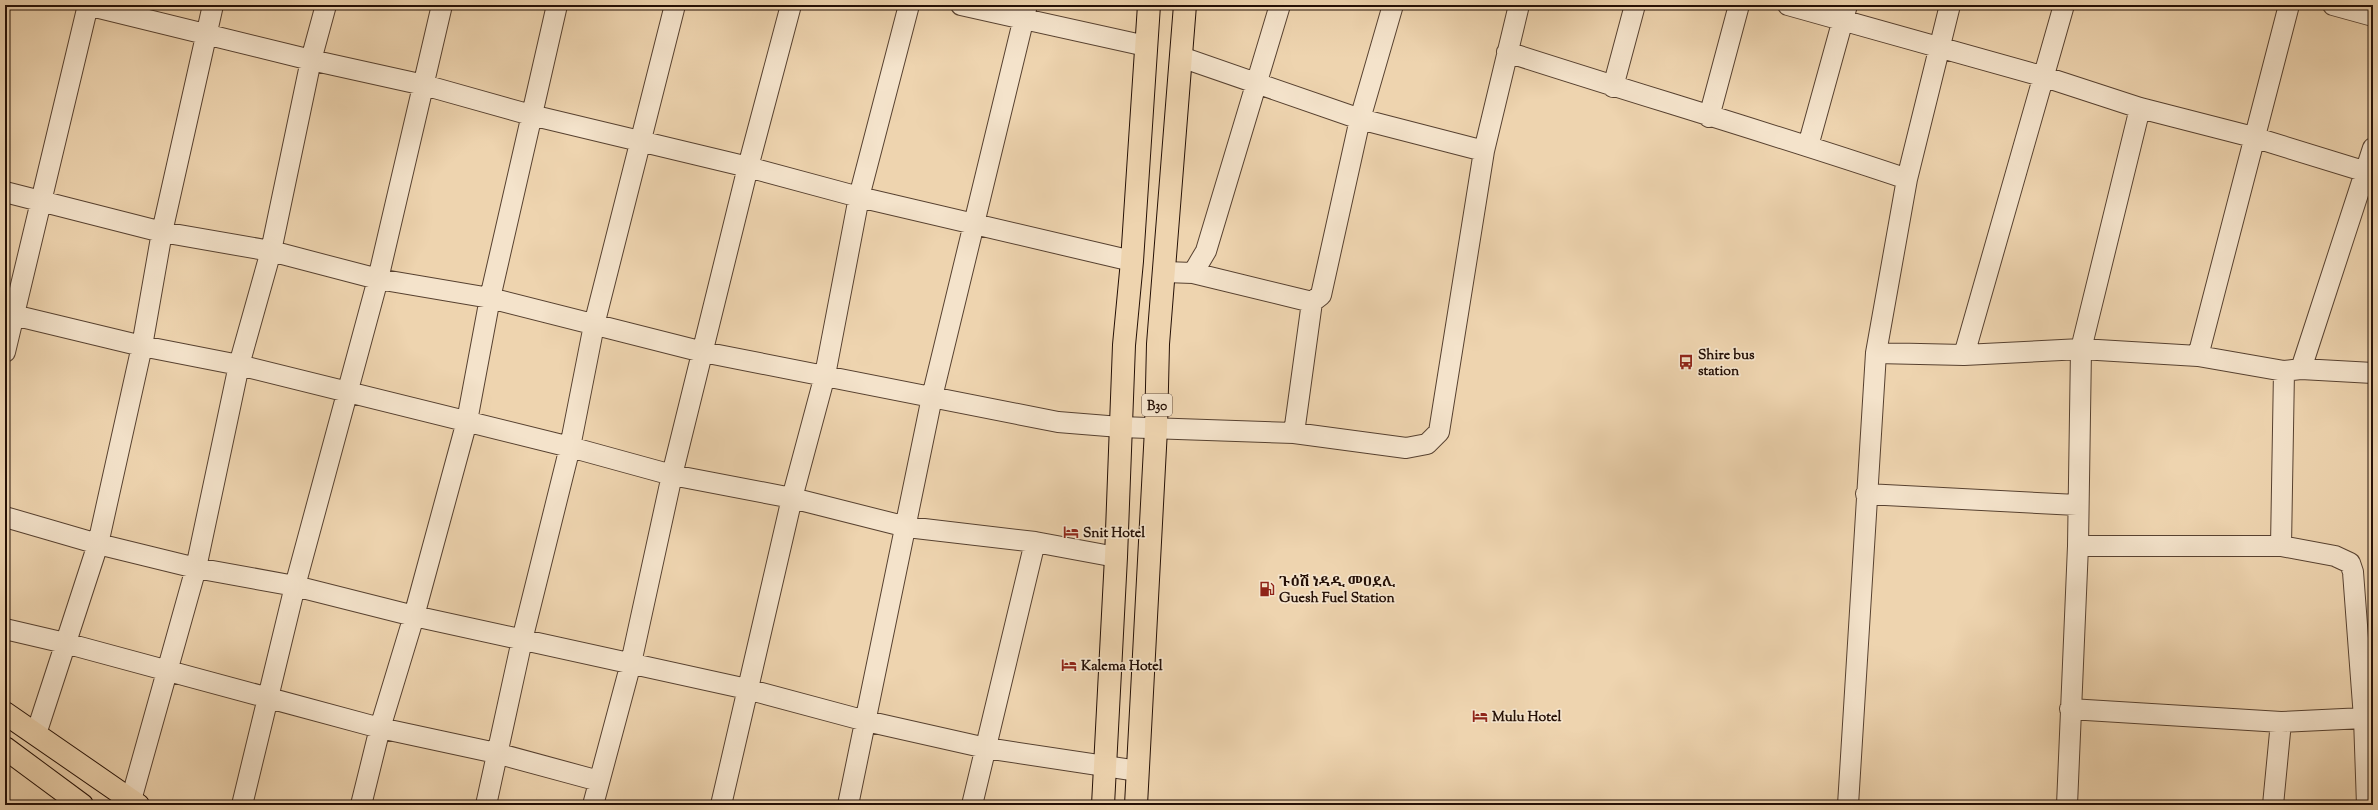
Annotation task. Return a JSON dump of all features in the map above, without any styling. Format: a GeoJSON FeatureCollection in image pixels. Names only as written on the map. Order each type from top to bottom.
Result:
{"type":"FeatureCollection","features":[{"type":"Feature","properties":{"kind":"main road","name":"B30"},"geometry":{"type":"LineString","coordinates":[[1103,805],[1116,557],[1124,345],[1132,262],[1149,5]]}},
{"type":"Feature","properties":{"kind":"main road","name":"B30"},"geometry":{"type":"LineString","coordinates":[[1136,805],[1156,429],[1158,344],[1165,272],[1185,5]]}},
{"type":"Feature","properties":{"kind":"main road"},"geometry":{"type":"LineString","coordinates":[[1117,520],[1151,522]]}},
{"type":"Feature","properties":{"kind":"main road"},"geometry":{"type":"LineString","coordinates":[[5,712],[132,803]]}},
{"type":"Feature","properties":{"kind":"main road"},"geometry":{"type":"LineString","coordinates":[[5,748],[82,805]]}},
{"type":"Feature","properties":{"kind":"street"},"geometry":{"type":"LineString","coordinates":[[5,352],[9,314],[42,201],[88,5],[311,60],[424,85],[531,115],[748,167],[859,197],[974,223],[1132,262]]}},
{"type":"Feature","properties":{"kind":"street"},"geometry":{"type":"LineString","coordinates":[[36,734],[98,544],[142,346],[162,232],[213,5]]}},
{"type":"Feature","properties":{"kind":"street"},"geometry":{"type":"LineString","coordinates":[[132,803],[196,568],[239,365],[271,251],[311,60],[326,5]]}},
{"type":"Feature","properties":{"kind":"street"},"geometry":{"type":"LineString","coordinates":[[242,805],[295,586],[378,279],[442,5]]}},
{"type":"Feature","properties":{"kind":"street"},"geometry":{"type":"LineString","coordinates":[[361,805],[380,728],[414,616],[467,421],[490,298],[557,5]]}},
{"type":"Feature","properties":{"kind":"street"},"geometry":{"type":"LineString","coordinates":[[486,805],[496,753],[522,640],[570,447],[594,325],[675,5]]}},
{"type":"Feature","properties":{"kind":"street"},"geometry":{"type":"LineString","coordinates":[[593,805],[631,663],[672,475],[748,167],[791,5]]}},
{"type":"Feature","properties":{"kind":"street"},"geometry":{"type":"LineString","coordinates":[[721,805],[792,498],[825,375],[859,197],[909,5]]}},
{"type":"Feature","properties":{"kind":"street"},"geometry":{"type":"LineString","coordinates":[[961,5],[1026,11],[1146,46]]}},
{"type":"Feature","properties":{"kind":"street"},"geometry":{"type":"LineString","coordinates":[[1193,273],[1206,251],[1280,5]]}},
{"type":"Feature","properties":{"kind":"street"},"geometry":{"type":"LineString","coordinates":[[1294,433],[1312,302],[1321,295],[1360,119],[1393,5]]}},
{"type":"Feature","properties":{"kind":"street"},"geometry":{"type":"LineString","coordinates":[[5,192],[162,232],[271,251],[378,279],[490,298],[703,352],[1058,422],[1156,429],[1294,433],[1406,448],[1427,444],[1439,432],[1484,151],[1519,5]]}},
{"type":"Feature","properties":{"kind":"street"},"geometry":{"type":"LineString","coordinates":[[1613,87],[1635,5]]}},
{"type":"Feature","properties":{"kind":"street"},"geometry":{"type":"LineString","coordinates":[[1709,117],[1739,5]]}},
{"type":"Feature","properties":{"kind":"street"},"geometry":{"type":"LineString","coordinates":[[1788,5],[1845,13],[1938,48],[2045,77],[2140,108],[2253,137],[2370,173]]}},
{"type":"Feature","properties":{"kind":"street"},"geometry":{"type":"LineString","coordinates":[[1848,805],[1866,494],[1876,353],[1907,179],[1938,48],[1950,5]]}},
{"type":"Feature","properties":{"kind":"street"},"geometry":{"type":"LineString","coordinates":[[1964,355],[2045,77],[2064,5]]}},
{"type":"Feature","properties":{"kind":"street"},"geometry":{"type":"LineString","coordinates":[[2198,356],[2253,137],[2289,5]]}},
{"type":"Feature","properties":{"kind":"street"},"geometry":{"type":"LineString","coordinates":[[2333,5],[2373,16]]}},
{"type":"Feature","properties":{"kind":"street"},"geometry":{"type":"LineString","coordinates":[[848,805],[907,527],[932,397],[1026,11]]}},
{"type":"Feature","properties":{"kind":"street"},"geometry":{"type":"LineString","coordinates":[[1808,146],[1845,13]]}},
{"type":"Feature","properties":{"kind":"street"},"geometry":{"type":"LineString","coordinates":[[1507,52],[1709,117],[1808,146],[1907,179]]}},
{"type":"Feature","properties":{"kind":"street"},"geometry":{"type":"LineString","coordinates":[[1181,57],[1360,119],[1484,151]]}},
{"type":"Feature","properties":{"kind":"street"},"geometry":{"type":"LineString","coordinates":[[2067,805],[2078,546],[2077,505],[2081,348],[2140,108]]}},
{"type":"Feature","properties":{"kind":"street"},"geometry":{"type":"LineString","coordinates":[[2281,546],[2293,370],[2370,173],[2373,148]]}},
{"type":"Feature","properties":{"kind":"street"},"geometry":{"type":"LineString","coordinates":[[1165,272],[1193,273],[1312,302]]}},
{"type":"Feature","properties":{"kind":"street"},"geometry":{"type":"LineString","coordinates":[[9,314],[142,346],[239,365],[570,447],[672,475],[792,498],[907,527],[1035,542],[1116,557]]}},
{"type":"Feature","properties":{"kind":"street"},"geometry":{"type":"LineString","coordinates":[[1876,353],[1964,355],[2081,348],[2198,356],[2293,370],[2373,373]]}},
{"type":"Feature","properties":{"kind":"street"},"geometry":{"type":"LineString","coordinates":[[1866,494],[2077,505]]}},
{"type":"Feature","properties":{"kind":"street"},"geometry":{"type":"LineString","coordinates":[[5,517],[98,544],[196,568],[295,586],[414,616],[747,689],[866,721],[986,748],[1106,768],[1138,771]]}},
{"type":"Feature","properties":{"kind":"street"},"geometry":{"type":"LineString","coordinates":[[972,805],[1035,542]]}},
{"type":"Feature","properties":{"kind":"street"},"geometry":{"type":"LineString","coordinates":[[2078,546],[2281,546],[2335,556],[2350,562],[2353,572],[2364,718],[2367,805]]}},
{"type":"Feature","properties":{"kind":"street"},"geometry":{"type":"LineString","coordinates":[[5,629],[65,643],[380,728],[496,753],[599,780]]}},
{"type":"Feature","properties":{"kind":"street"},"geometry":{"type":"LineString","coordinates":[[2070,709],[2281,722],[2364,718]]}},
{"type":"Feature","properties":{"kind":"street"},"geometry":{"type":"LineString","coordinates":[[2272,805],[2281,722]]}},
{"type":"Feature","properties":{"kind":"place","name":"Shire bus station"},"geometry":{"type":"Point","coordinates":[1686,362]}},
{"type":"Feature","properties":{"kind":"place","name":"Snit Hotel"},"geometry":{"type":"Point","coordinates":[1071,532]}},
{"type":"Feature","properties":{"kind":"place","name":"ጉዕሽ ነዳዲ መዐደሊ Guesh Fuel Station"},"geometry":{"type":"Point","coordinates":[1267,589]}},
{"type":"Feature","properties":{"kind":"place","name":"Kalema Hotel"},"geometry":{"type":"Point","coordinates":[1069,665]}},
{"type":"Feature","properties":{"kind":"place","name":"Mulu Hotel"},"geometry":{"type":"Point","coordinates":[1480,716]}}]}
